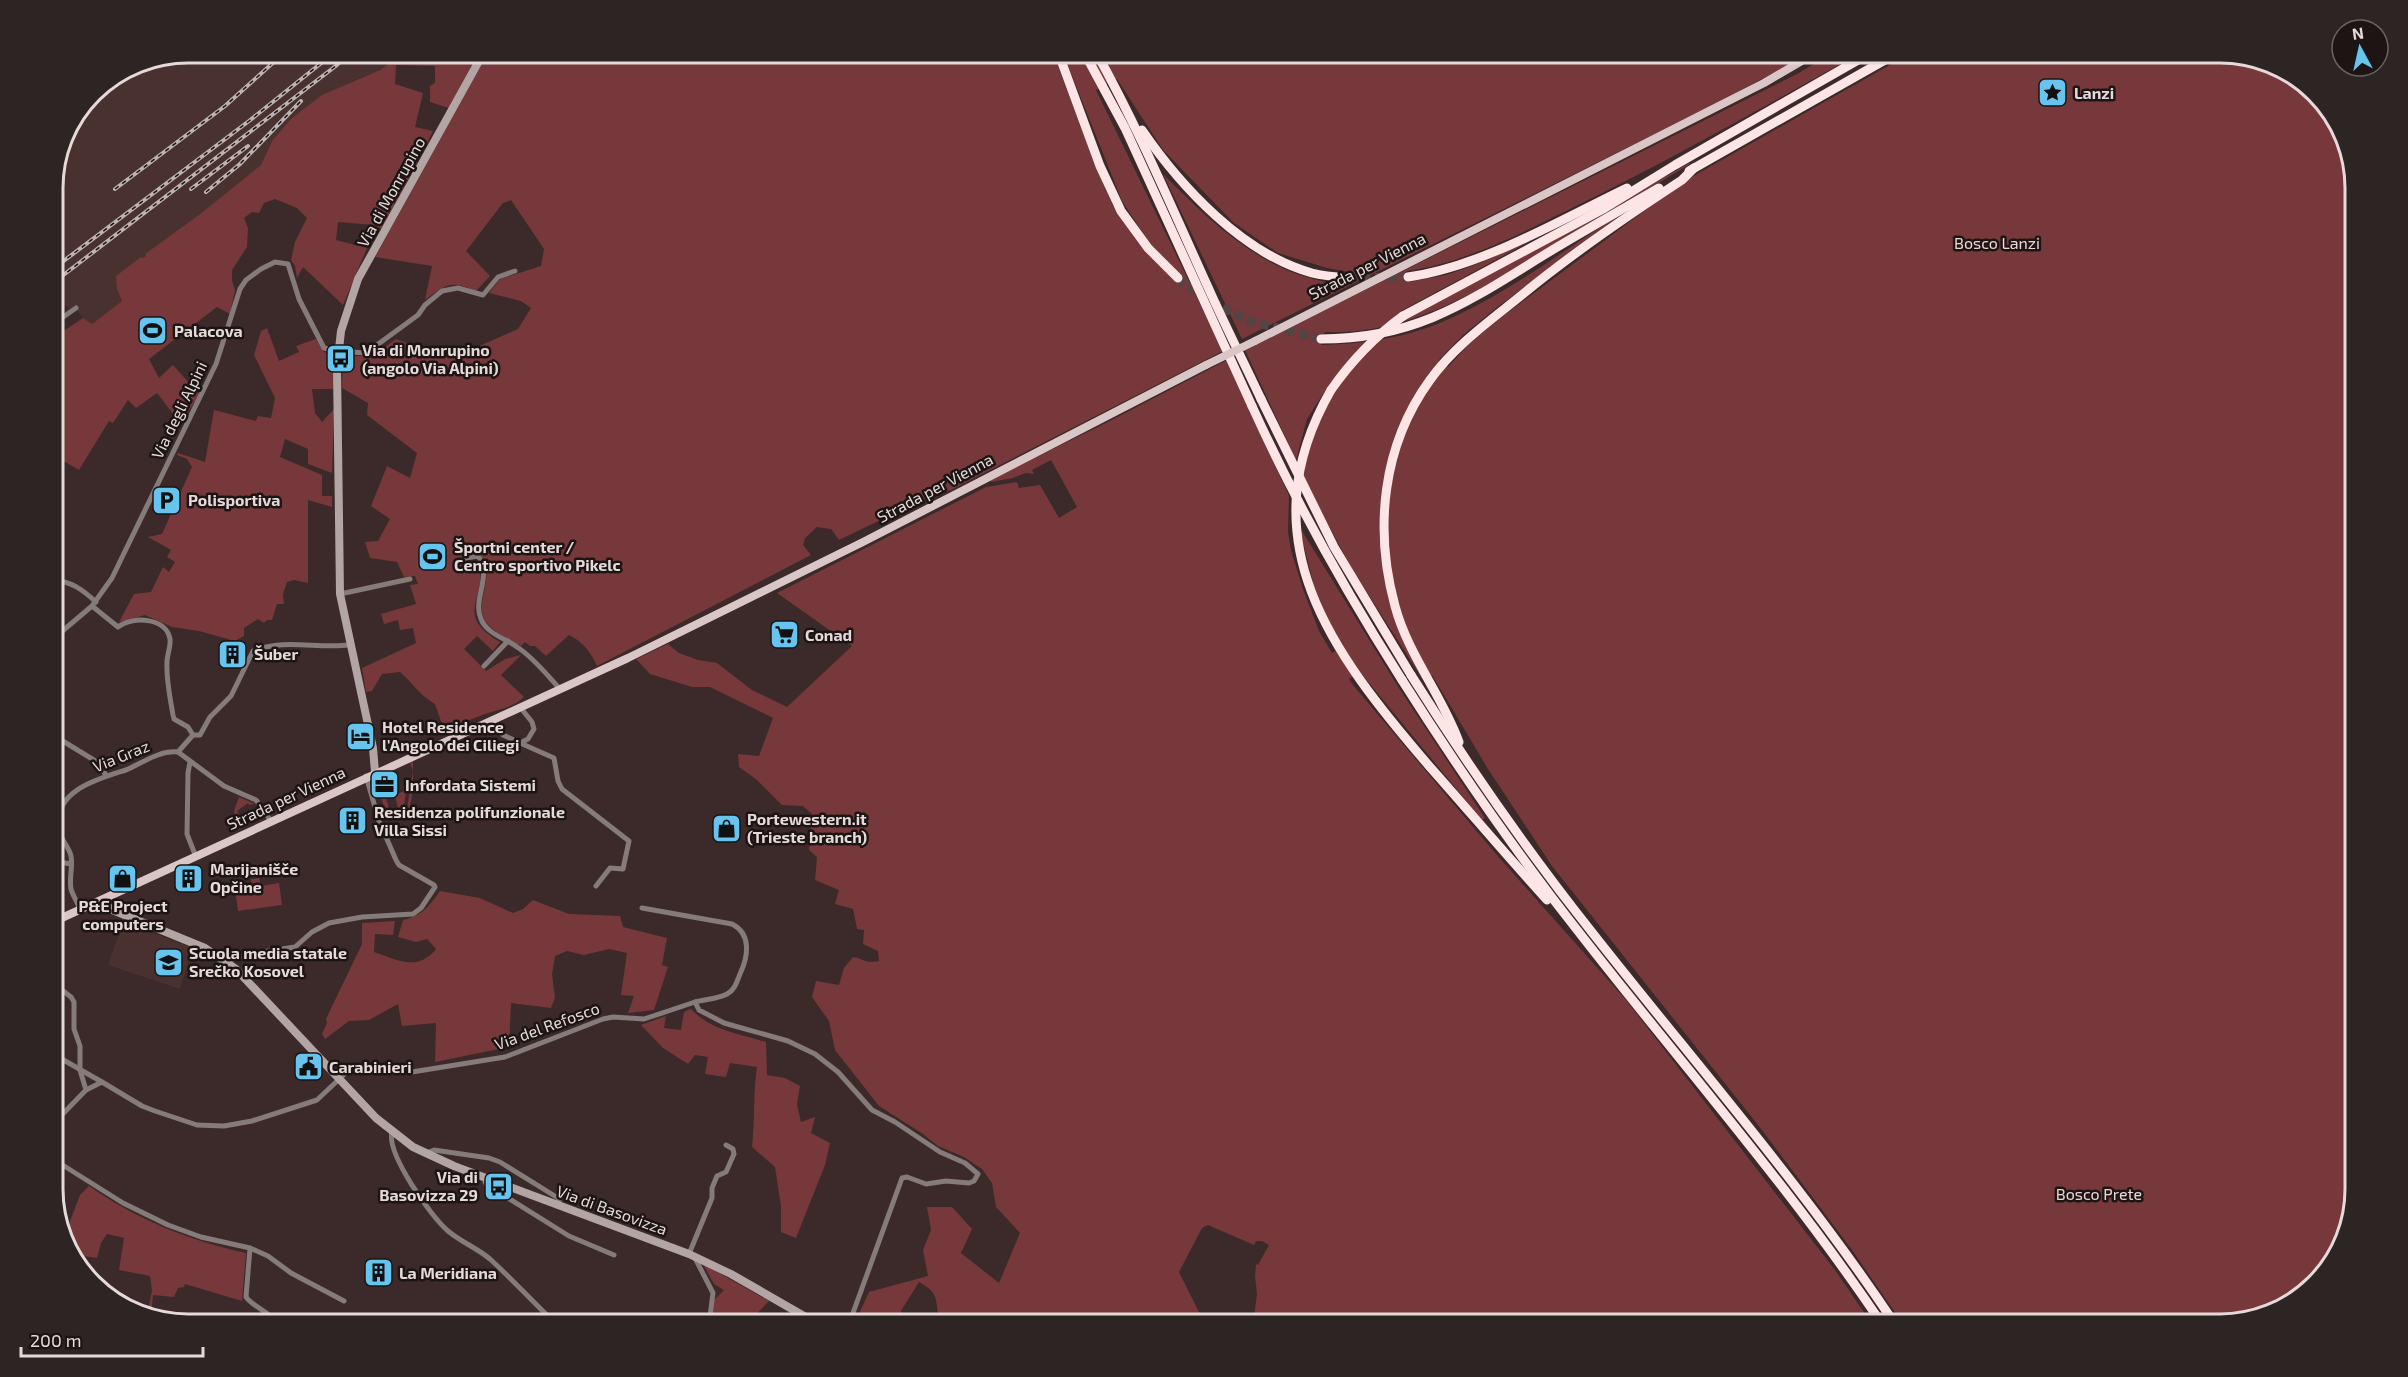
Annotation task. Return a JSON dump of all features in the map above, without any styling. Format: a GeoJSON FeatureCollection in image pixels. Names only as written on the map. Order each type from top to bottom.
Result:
{"type":"FeatureCollection","features":[{"type":"Feature","properties":{"kind":"highway"},"geometry":{"type":"LineString","coordinates":[[1062,63],[1100,166],[1122,211],[1148,248],[1178,278]]}},
{"type":"Feature","properties":{"kind":"highway"},"geometry":{"type":"LineString","coordinates":[[1092,63],[1124,103],[1172,172],[1205,205],[1238,233],[1257,248],[1294,266],[1311,272],[1348,278]]}},
{"type":"Feature","properties":{"kind":"highway"},"geometry":{"type":"LineString","coordinates":[[1100,63],[1252,406],[1354,605],[1538,863],[1800,1192],[1888,1314]]}},
{"type":"Feature","properties":{"kind":"highway"},"geometry":{"type":"LineString","coordinates":[[1585,940],[1500,849],[1408,741],[1356,675],[1320,614],[1307,581],[1296,532],[1297,478],[1309,434],[1331,390],[1351,362],[1366,345],[1403,316],[1605,208],[1853,63]]}},
{"type":"Feature","properties":{"kind":"highway"},"geometry":{"type":"LineString","coordinates":[[1321,339],[1377,334],[1437,317],[1463,305],[1771,123],[1879,63]]}},
{"type":"Feature","properties":{"kind":"highway"},"geometry":{"type":"LineString","coordinates":[[1124,103],[1261,399],[1334,547],[1407,678],[1497,825],[1585,940],[1792,1199],[1875,1314]]}},
{"type":"Feature","properties":{"kind":"highway"},"geometry":{"type":"LineString","coordinates":[[1408,277],[1450,268],[1496,250],[1675,165]]}},
{"type":"Feature","properties":{"kind":"highway"},"geometry":{"type":"LineString","coordinates":[[1465,759],[1456,734],[1402,627],[1392,591],[1384,541],[1385,503],[1391,461],[1404,424],[1431,379],[1478,331],[1576,251],[1682,180],[1694,168]]}},
{"type":"Feature","properties":{"kind":"main road","name":"Via di Monrupino"},"geometry":{"type":"LineString","coordinates":[[375,772],[370,734],[340,594],[338,351],[344,320],[358,279],[478,63]]}},
{"type":"Feature","properties":{"kind":"main road","name":"Strada per Vienna"},"geometry":{"type":"LineString","coordinates":[[63,918],[366,776],[560,689],[863,542],[1206,365],[1764,83],[1798,63]]}},
{"type":"Feature","properties":{"kind":"main road","name":"Via di Basovizza"},"geometry":{"type":"LineString","coordinates":[[104,900],[110,909],[205,948],[226,961],[255,988],[392,1132],[424,1154],[692,1255],[740,1279],[801,1314]]}},
{"type":"Feature","properties":{"kind":"street","name":"Via degli Alpini"},"geometry":{"type":"LineString","coordinates":[[63,630],[94,604],[112,578],[132,540],[216,364],[240,289],[246,280],[275,262],[288,264],[294,288],[318,337],[326,349],[338,351]]}},
{"type":"Feature","properties":{"kind":"street"},"geometry":{"type":"LineString","coordinates":[[338,351],[369,351],[418,315],[425,305],[442,291],[458,288],[483,295],[498,277],[515,272]]}},
{"type":"Feature","properties":{"kind":"street"},"geometry":{"type":"LineString","coordinates":[[63,317],[76,308]]}},
{"type":"Feature","properties":{"kind":"street"},"geometry":{"type":"LineString","coordinates":[[466,558],[478,556],[483,566],[484,584],[478,606],[482,622],[493,633],[519,648],[560,689]]}},
{"type":"Feature","properties":{"kind":"street"},"geometry":{"type":"LineString","coordinates":[[340,594],[410,579]]}},
{"type":"Feature","properties":{"kind":"street"},"geometry":{"type":"LineString","coordinates":[[63,581],[79,588],[118,627],[141,619],[158,625],[168,633],[171,642],[167,657],[167,683],[173,715],[174,719],[188,726],[193,735]]}},
{"type":"Feature","properties":{"kind":"street"},"geometry":{"type":"LineString","coordinates":[[484,666],[508,641]]}},
{"type":"Feature","properties":{"kind":"street"},"geometry":{"type":"LineString","coordinates":[[271,821],[256,800],[224,786],[178,752],[193,735],[200,735],[210,717],[231,696],[253,651],[270,646],[298,644],[350,645]]}},
{"type":"Feature","properties":{"kind":"street"},"geometry":{"type":"LineString","coordinates":[[520,707],[532,722],[534,729],[528,739],[520,743]]}},
{"type":"Feature","properties":{"kind":"street"},"geometry":{"type":"LineString","coordinates":[[490,720],[503,735],[554,758],[558,781],[562,789],[629,842],[623,869],[610,868],[596,886]]}},
{"type":"Feature","properties":{"kind":"street"},"geometry":{"type":"LineString","coordinates":[[63,741],[97,762],[106,775]]}},
{"type":"Feature","properties":{"kind":"street","name":"Via Graz"},"geometry":{"type":"LineString","coordinates":[[63,804],[74,792],[106,775],[164,753],[178,752]]}},
{"type":"Feature","properties":{"kind":"street"},"geometry":{"type":"LineString","coordinates":[[190,762],[187,834],[196,856]]}},
{"type":"Feature","properties":{"kind":"street"},"geometry":{"type":"LineString","coordinates":[[226,961],[250,954],[295,947],[312,932],[329,923],[362,916],[413,914],[421,908],[435,887],[399,865],[379,821],[366,776]]}},
{"type":"Feature","properties":{"kind":"street","name":"Via Graz"},"geometry":{"type":"LineString","coordinates":[[63,839],[70,854],[72,890],[80,910]]}},
{"type":"Feature","properties":{"kind":"street"},"geometry":{"type":"LineString","coordinates":[[63,863],[70,864]]}},
{"type":"Feature","properties":{"kind":"street","name":"Via del Refosco"},"geometry":{"type":"LineString","coordinates":[[340,1079],[348,1070],[356,1067],[372,1072],[412,1072],[505,1057],[603,1019],[612,1017],[644,1019],[727,994],[735,987],[746,962],[746,940],[736,926],[642,908]]}},
{"type":"Feature","properties":{"kind":"street"},"geometry":{"type":"LineString","coordinates":[[63,990],[74,1002],[74,1029],[81,1052],[80,1070],[86,1090]]}},
{"type":"Feature","properties":{"kind":"street"},"geometry":{"type":"LineString","coordinates":[[695,1002],[699,1010],[717,1020],[788,1041],[827,1062],[872,1110],[978,1173],[977,1177],[969,1183],[946,1181],[926,1184],[907,1177],[902,1178],[853,1314]]}},
{"type":"Feature","properties":{"kind":"street"},"geometry":{"type":"LineString","coordinates":[[63,1060],[141,1106],[180,1120],[212,1127],[252,1121],[317,1100],[340,1079]]}},
{"type":"Feature","properties":{"kind":"street"},"geometry":{"type":"LineString","coordinates":[[63,1114],[86,1090],[102,1082]]}},
{"type":"Feature","properties":{"kind":"street"},"geometry":{"type":"LineString","coordinates":[[392,1132],[390,1139],[397,1157],[440,1223],[491,1260],[546,1314]]}},
{"type":"Feature","properties":{"kind":"street"},"geometry":{"type":"LineString","coordinates":[[710,1314],[713,1293],[692,1255],[712,1198],[712,1188],[717,1176],[726,1172],[734,1154],[733,1149],[726,1144]]}},
{"type":"Feature","properties":{"kind":"street"},"geometry":{"type":"LineString","coordinates":[[424,1154],[434,1150],[489,1158],[500,1162],[558,1198],[560,1205]]}},
{"type":"Feature","properties":{"kind":"street"},"geometry":{"type":"LineString","coordinates":[[63,1165],[123,1203],[168,1225],[211,1240],[263,1253],[291,1273],[344,1301]]}},
{"type":"Feature","properties":{"kind":"street"},"geometry":{"type":"LineString","coordinates":[[486,1178],[487,1185],[569,1236],[614,1255]]}},
{"type":"Feature","properties":{"kind":"street"},"geometry":{"type":"LineString","coordinates":[[250,1248],[246,1297],[267,1314]]}},
{"type":"Feature","properties":{"kind":"shaded area"},"geometry":{"type":"Polygon","coordinates":[[[389,63],[380,70],[351,82],[272,141],[261,165],[145,254],[143,259],[142,257],[117,276],[117,289],[122,301],[92,324],[83,318],[74,306],[69,309],[64,304],[63,308],[63,180],[67,156],[76,133],[89,112],[119,84],[140,73],[172,64],[389,63]]]}},
{"type":"Feature","properties":{"kind":"shaded area"},"geometry":{"type":"Polygon","coordinates":[[[123,922],[193,948],[180,989],[108,965],[123,922]]]}},
{"type":"Feature","properties":{"kind":"green space"},"geometry":{"type":"Polygon","coordinates":[[[389,63],[474,63],[449,108],[430,102],[430,86],[435,83],[435,66],[396,65],[395,84],[423,93],[415,127],[433,131],[382,229],[374,225],[338,222],[336,240],[367,248],[343,305],[303,267],[297,278],[295,266],[291,260],[295,242],[307,218],[297,208],[275,199],[264,203],[259,213],[252,212],[244,218],[248,228],[247,247],[232,270],[235,290],[230,314],[217,307],[149,359],[159,378],[173,365],[200,395],[180,423],[157,393],[136,408],[128,400],[113,423],[109,421],[79,470],[63,461],[63,331],[83,318],[92,324],[122,301],[117,289],[116,276],[141,257],[146,256],[145,254],[261,165],[272,141],[291,119],[322,95],[380,70],[389,63]]]}},
{"type":"Feature","properties":{"kind":"green space"},"geometry":{"type":"Polygon","coordinates":[[[482,63],[1057,63],[1113,206],[1141,246],[1175,281],[1166,261],[1148,241],[1122,201],[1067,63],[1791,63],[1719,102],[1242,339],[1163,174],[1224,231],[1269,262],[1320,281],[1348,284],[1349,272],[1327,268],[1278,253],[1234,223],[1163,150],[1117,79],[1096,90],[1223,351],[951,490],[922,500],[839,540],[831,529],[817,527],[805,538],[803,545],[811,555],[597,666],[586,648],[569,635],[546,656],[535,646],[530,646],[525,642],[521,646],[493,629],[482,614],[486,579],[484,562],[478,554],[465,556],[466,561],[478,561],[480,586],[475,614],[478,622],[485,632],[500,642],[493,651],[477,636],[464,649],[486,671],[505,659],[521,655],[501,675],[524,697],[510,706],[444,730],[435,704],[400,672],[382,674],[372,691],[366,692],[362,668],[416,643],[413,628],[400,630],[398,620],[384,624],[381,614],[416,604],[410,585],[418,584],[415,576],[404,577],[397,562],[370,558],[365,542],[378,541],[390,519],[371,506],[387,466],[410,478],[417,453],[367,415],[368,403],[342,388],[343,357],[374,355],[396,339],[436,353],[475,348],[518,329],[531,308],[521,301],[489,293],[500,279],[541,266],[544,249],[511,200],[503,203],[466,251],[490,276],[476,291],[449,285],[425,300],[432,266],[375,257],[482,63]]]}},
{"type":"Feature","properties":{"kind":"green space"},"geometry":{"type":"Polygon","coordinates":[[[1815,63],[1842,63],[1686,149],[1538,225],[1452,261],[1407,271],[1409,282],[1446,275],[1529,242],[1401,311],[1405,319],[1690,164],[1472,293],[1416,317],[1387,326],[1357,331],[1325,332],[1321,345],[1387,338],[1436,325],[1516,283],[1620,215],[1463,335],[1439,360],[1448,367],[1470,343],[1502,317],[1683,182],[1893,63],[2236,64],[2252,67],[2282,80],[2308,100],[2319,112],[2335,140],[2341,156],[2345,180],[2345,1189],[2341,1221],[2319,1265],[2296,1288],[2268,1304],[2252,1310],[2220,1314],[1896,1314],[1852,1250],[1762,1130],[1552,866],[1488,769],[1432,675],[1423,680],[1352,569],[1300,472],[1327,388],[1307,419],[1296,460],[1245,350],[1815,63]]]}},
{"type":"Feature","properties":{"kind":"green space"},"geometry":{"type":"Polygon","coordinates":[[[267,328],[279,361],[299,352],[296,346],[316,339],[324,352],[334,355],[334,389],[312,389],[315,413],[322,422],[334,409],[332,473],[308,464],[308,449],[285,439],[280,457],[322,475],[322,496],[332,496],[332,507],[308,500],[308,583],[294,580],[287,582],[283,594],[284,604],[277,604],[272,620],[264,623],[258,619],[244,628],[244,636],[235,641],[199,631],[172,627],[145,615],[119,622],[134,594],[151,592],[163,567],[169,572],[175,562],[167,557],[171,550],[148,537],[162,534],[192,467],[187,459],[177,455],[178,453],[205,462],[214,410],[256,421],[258,416],[271,418],[275,398],[254,355],[261,331],[267,328]]]}},
{"type":"Feature","properties":{"kind":"green space"},"geometry":{"type":"Polygon","coordinates":[[[1227,360],[1289,496],[1288,532],[1291,550],[1319,631],[1332,653],[1339,649],[1314,586],[1299,526],[1397,685],[1485,818],[1482,820],[1360,672],[1349,679],[1353,685],[1496,854],[1626,1000],[1835,1270],[1865,1314],[1254,1314],[1257,1294],[1256,1264],[1258,1265],[1269,1245],[1256,1241],[1254,1245],[1208,1225],[1202,1228],[1179,1272],[1200,1314],[938,1314],[933,1293],[919,1282],[901,1311],[902,1314],[859,1314],[869,1292],[928,1276],[923,1250],[931,1230],[927,1207],[952,1207],[972,1229],[961,1253],[999,1283],[1020,1233],[996,1207],[992,1183],[982,1169],[964,1157],[938,1146],[879,1106],[835,1050],[829,1021],[812,997],[816,981],[839,985],[844,968],[853,957],[866,961],[879,961],[878,951],[863,944],[864,930],[857,929],[853,909],[835,904],[839,890],[815,880],[817,857],[809,850],[812,814],[803,806],[782,805],[757,780],[739,767],[738,754],[759,756],[773,718],[710,687],[692,687],[650,674],[636,659],[668,644],[679,653],[698,660],[717,663],[752,690],[787,707],[852,646],[777,593],[986,487],[1017,482],[1019,488],[1040,485],[1059,518],[1077,507],[1051,460],[1032,470],[1034,474],[1026,473],[991,482],[991,479],[1227,360]]]}},
{"type":"Feature","properties":{"kind":"green space"},"geometry":{"type":"Polygon","coordinates":[[[413,771],[413,789],[408,817],[382,820],[381,818],[387,816],[380,794],[385,795],[390,811],[398,809],[395,795],[404,791],[403,787],[407,785],[402,811],[407,809],[413,771]]]}},
{"type":"Feature","properties":{"kind":"green space"},"geometry":{"type":"Polygon","coordinates":[[[239,797],[255,804],[249,805],[248,803],[237,811],[242,820],[247,819],[241,822],[244,826],[238,829],[233,816],[235,816],[234,811],[239,797]]]}},
{"type":"Feature","properties":{"kind":"green space"},"geometry":{"type":"Polygon","coordinates":[[[259,878],[261,886],[279,883],[282,905],[238,911],[235,889],[252,887],[251,879],[259,878]]]}},
{"type":"Feature","properties":{"kind":"green space"},"geometry":{"type":"Polygon","coordinates":[[[440,891],[480,898],[513,913],[523,909],[533,900],[569,914],[620,916],[623,927],[667,938],[662,965],[668,967],[654,1010],[628,1013],[634,996],[621,995],[627,953],[609,949],[584,955],[567,951],[555,956],[552,974],[555,998],[551,1008],[511,1003],[509,1047],[435,1062],[436,1023],[402,1026],[398,1004],[369,1020],[349,1021],[325,1039],[322,1034],[327,1023],[326,1019],[362,944],[362,923],[395,921],[393,935],[375,934],[374,952],[399,961],[422,960],[436,949],[427,939],[416,942],[398,937],[403,920],[424,910],[440,891]]]}},
{"type":"Feature","properties":{"kind":"green space"},"geometry":{"type":"Polygon","coordinates":[[[691,1009],[716,1027],[766,1042],[767,1075],[785,1078],[800,1086],[797,1104],[801,1122],[815,1117],[811,1133],[830,1143],[825,1165],[796,1238],[781,1232],[781,1206],[775,1167],[752,1147],[757,1067],[730,1063],[726,1077],[705,1074],[708,1057],[695,1055],[688,1064],[663,1048],[641,1025],[666,1016],[664,1028],[681,1030],[684,1012],[691,1009]]]}},
{"type":"Feature","properties":{"kind":"green space"},"geometry":{"type":"Polygon","coordinates":[[[89,1186],[145,1219],[204,1242],[246,1253],[242,1301],[185,1284],[184,1287],[178,1288],[174,1297],[153,1295],[152,1308],[149,1307],[152,1291],[150,1276],[119,1270],[124,1238],[107,1234],[101,1243],[97,1258],[83,1256],[80,1251],[69,1225],[80,1195],[89,1186]]]}},
{"type":"Feature","properties":{"kind":"green space"},"geometry":{"type":"Polygon","coordinates":[[[703,1264],[769,1301],[757,1314],[713,1314],[714,1300],[724,1290],[714,1284],[703,1264]]]}},
{"type":"Feature","properties":{"kind":"tunnel"},"geometry":{"type":"LineString","coordinates":[[1348,278],[1408,277]]}},
{"type":"Feature","properties":{"kind":"tunnel"},"geometry":{"type":"LineString","coordinates":[[1178,278],[1211,302],[1250,321],[1321,339]]}},
{"type":"Feature","properties":{"kind":"railway"},"geometry":{"type":"LineString","coordinates":[[115,189],[225,106],[273,63]]}},
{"type":"Feature","properties":{"kind":"railway"},"geometry":{"type":"LineString","coordinates":[[63,261],[249,121],[321,63]]}},
{"type":"Feature","properties":{"kind":"railway"},"geometry":{"type":"LineString","coordinates":[[63,275],[339,63]]}},
{"type":"Feature","properties":{"kind":"railway"},"geometry":{"type":"LineString","coordinates":[[206,192],[240,164],[301,101]]}},
{"type":"Feature","properties":{"kind":"railway"},"geometry":{"type":"LineString","coordinates":[[191,189],[248,146]]}},
{"type":"Feature","properties":{"kind":"place","name":"Lanzi"},"geometry":{"type":"Point","coordinates":[2053,93]}},
{"type":"Feature","properties":{"kind":"place","name":"Palacova"},"geometry":{"type":"Point","coordinates":[153,331]}},
{"type":"Feature","properties":{"kind":"place","name":"Via di Monrupino (angolo Via Alpini)"},"geometry":{"type":"Point","coordinates":[341,359]}},
{"type":"Feature","properties":{"kind":"place","name":"Polisportiva"},"geometry":{"type":"Point","coordinates":[167,500]}},
{"type":"Feature","properties":{"kind":"place","name":"Športni center / Centro sportivo Pikelc"},"geometry":{"type":"Point","coordinates":[433,556]}},
{"type":"Feature","properties":{"kind":"place","name":"Conad"},"geometry":{"type":"Point","coordinates":[784,635]}},
{"type":"Feature","properties":{"kind":"place","name":"Šuber"},"geometry":{"type":"Point","coordinates":[233,654]}},
{"type":"Feature","properties":{"kind":"place","name":"Hotel Residence l'Angolo dei Ciliegi"},"geometry":{"type":"Point","coordinates":[361,736]}},
{"type":"Feature","properties":{"kind":"place","name":"Infordata Sistemi"},"geometry":{"type":"Point","coordinates":[384,785]}},
{"type":"Feature","properties":{"kind":"place","name":"Residenza polifunzionale Villa Sissi"},"geometry":{"type":"Point","coordinates":[353,821]}},
{"type":"Feature","properties":{"kind":"place","name":"Portewestern.it (Trieste branch)"},"geometry":{"type":"Point","coordinates":[726,828]}},
{"type":"Feature","properties":{"kind":"place","name":"P&E Project computers"},"geometry":{"type":"Point","coordinates":[123,878]}},
{"type":"Feature","properties":{"kind":"place","name":"Marijanišče Opčine"},"geometry":{"type":"Point","coordinates":[189,878]}},
{"type":"Feature","properties":{"kind":"place","name":"Scuola media statale Srečko Kosovel"},"geometry":{"type":"Point","coordinates":[168,962]}},
{"type":"Feature","properties":{"kind":"place","name":"Carabinieri"},"geometry":{"type":"Point","coordinates":[308,1067]}},
{"type":"Feature","properties":{"kind":"place","name":"Via di Basovizza 29"},"geometry":{"type":"Point","coordinates":[499,1186]}},
{"type":"Feature","properties":{"kind":"place","name":"La Meridiana"},"geometry":{"type":"Point","coordinates":[378,1273]}},
{"type":"Feature","properties":{"kind":"park label","name":"Bosco Lanzi"},"geometry":{"type":"Point","coordinates":[1997,243]}},
{"type":"Feature","properties":{"kind":"park label","name":"Bosco Prete"},"geometry":{"type":"Point","coordinates":[2099,1194]}}]}
